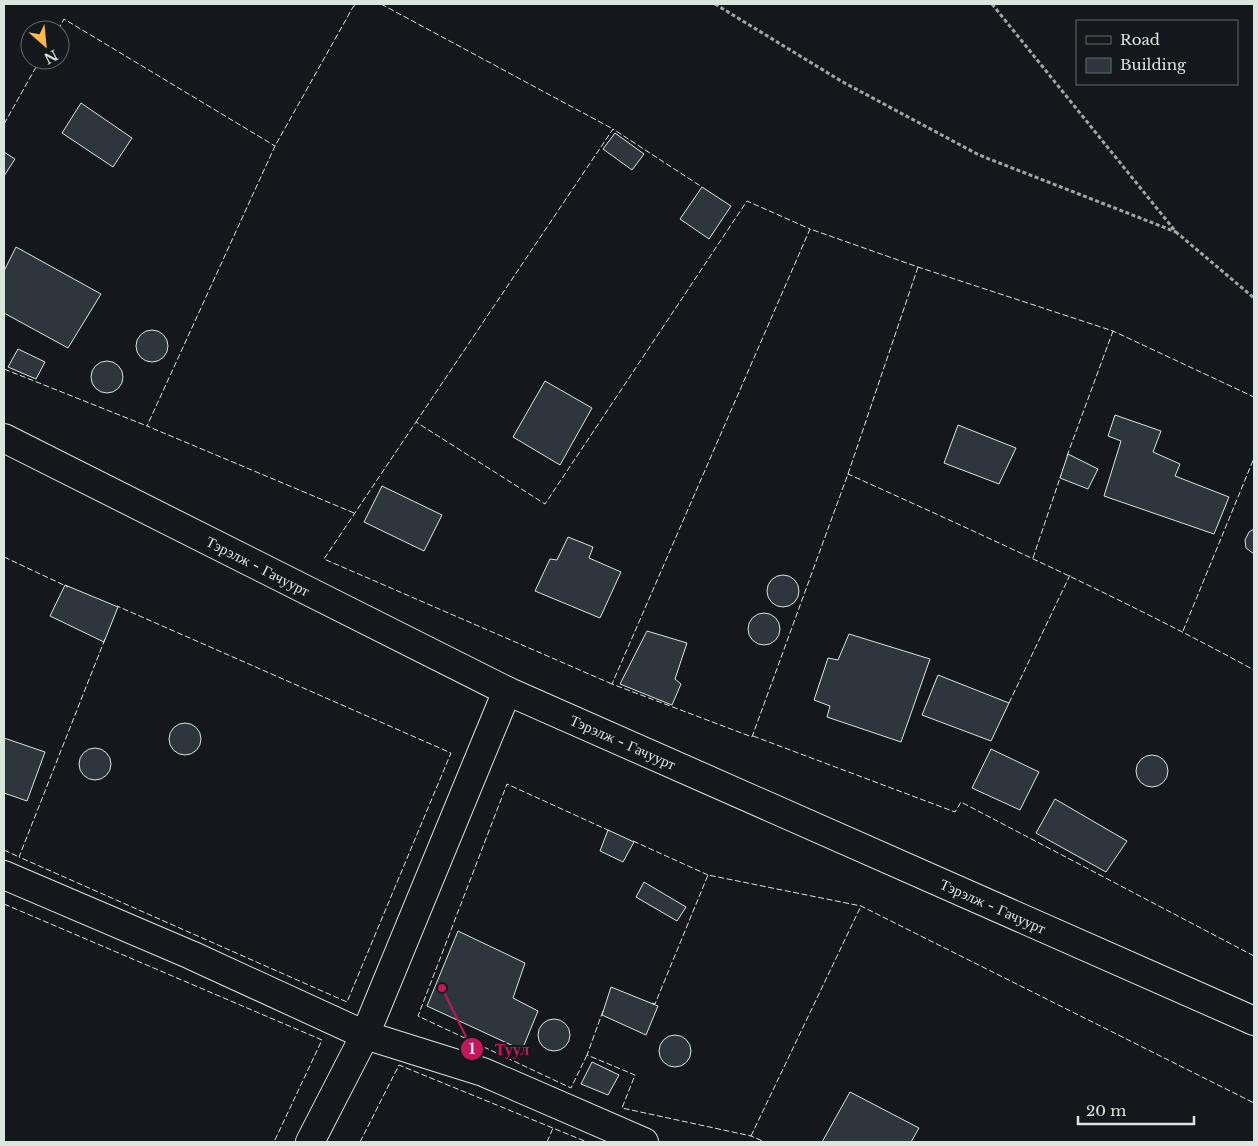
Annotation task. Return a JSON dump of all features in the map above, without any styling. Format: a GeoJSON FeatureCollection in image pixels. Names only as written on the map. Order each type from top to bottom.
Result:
{"type":"FeatureCollection","features":[{"type":"Feature","properties":{"kind":"main road","name":"Тэрэлж - Гачуурт"},"geometry":{"type":"LineString","coordinates":[[4,438],[507,691],[1254,1021]]}},
{"type":"Feature","properties":{"kind":"main road"},"geometry":{"type":"LineString","coordinates":[[310,1142],[365,1036],[507,691]]}},
{"type":"Feature","properties":{"kind":"main road"},"geometry":{"type":"LineString","coordinates":[[4,875],[191,956],[365,1036],[483,1072],[644,1142]]}},
{"type":"Feature","properties":{"kind":"path"},"geometry":{"type":"LineString","coordinates":[[715,4],[841,81],[979,155],[1176,232]]}},
{"type":"Feature","properties":{"kind":"path"},"geometry":{"type":"LineString","coordinates":[[992,4],[1176,232],[1254,298]]}},
{"type":"Feature","properties":{"kind":"building"},"geometry":{"type":"Polygon","coordinates":[[[81,103],[132,138],[113,167],[62,133],[81,103]]]}},
{"type":"Feature","properties":{"kind":"building"},"geometry":{"type":"Polygon","coordinates":[[[615,133],[644,154],[632,170],[603,149],[615,133]]]}},
{"type":"Feature","properties":{"kind":"building"},"geometry":{"type":"Polygon","coordinates":[[[4,152],[15,159],[4,176],[4,152]]]}},
{"type":"Feature","properties":{"kind":"building"},"geometry":{"type":"Polygon","coordinates":[[[702,187],[731,206],[709,239],[680,219],[702,187]]]}},
{"type":"Feature","properties":{"kind":"building"},"geometry":{"type":"Polygon","coordinates":[[[16,247],[101,294],[68,348],[4,313],[4,271],[16,247]]]}},
{"type":"Feature","properties":{"kind":"building"},"geometry":{"type":"Polygon","coordinates":[[[152,330],[158,331],[163,335],[167,340],[167,352],[163,357],[158,361],[152,362],[146,361],[141,357],[137,352],[136,346],[137,340],[141,335],[146,331],[152,330]]]}},
{"type":"Feature","properties":{"kind":"building"},"geometry":{"type":"Polygon","coordinates":[[[18,349],[45,362],[36,379],[8,367],[18,349]]]}},
{"type":"Feature","properties":{"kind":"building"},"geometry":{"type":"Polygon","coordinates":[[[107,361],[113,362],[118,366],[122,371],[122,383],[118,388],[113,392],[107,393],[101,392],[96,388],[92,383],[91,377],[92,371],[96,366],[101,362],[107,361]]]}},
{"type":"Feature","properties":{"kind":"building"},"geometry":{"type":"Polygon","coordinates":[[[545,381],[592,408],[560,465],[513,437],[545,381]]]}},
{"type":"Feature","properties":{"kind":"building"},"geometry":{"type":"Polygon","coordinates":[[[1115,415],[1161,431],[1153,452],[1180,464],[1175,476],[1229,497],[1214,534],[1104,496],[1121,441],[1108,436],[1115,415]]]}},
{"type":"Feature","properties":{"kind":"building"},"geometry":{"type":"Polygon","coordinates":[[[958,425],[1016,448],[999,484],[944,463],[958,425]]]}},
{"type":"Feature","properties":{"kind":"building"},"geometry":{"type":"Polygon","coordinates":[[[1068,454],[1098,469],[1088,489],[1060,478],[1068,454]]]}},
{"type":"Feature","properties":{"kind":"building"},"geometry":{"type":"Polygon","coordinates":[[[382,486],[442,515],[424,551],[364,522],[382,486]]]}},
{"type":"Feature","properties":{"kind":"building"},"geometry":{"type":"Polygon","coordinates":[[[1254,529],[1254,554],[1246,548],[1245,540],[1249,532],[1254,529]]]}},
{"type":"Feature","properties":{"kind":"building"},"geometry":{"type":"Polygon","coordinates":[[[568,537],[593,547],[589,558],[621,572],[600,618],[535,591],[550,559],[557,560],[568,537]]]}},
{"type":"Feature","properties":{"kind":"building"},"geometry":{"type":"Polygon","coordinates":[[[783,575],[789,576],[794,580],[798,585],[798,597],[794,602],[789,606],[783,607],[777,606],[772,602],[768,597],[767,591],[768,585],[772,580],[777,576],[783,575]]]}},
{"type":"Feature","properties":{"kind":"building"},"geometry":{"type":"Polygon","coordinates":[[[65,585],[118,607],[104,642],[50,616],[65,585]]]}},
{"type":"Feature","properties":{"kind":"building"},"geometry":{"type":"Polygon","coordinates":[[[764,613],[770,614],[775,618],[779,623],[779,635],[775,640],[770,644],[764,645],[758,644],[753,640],[749,635],[748,629],[749,623],[753,618],[758,614],[764,613]]]}},
{"type":"Feature","properties":{"kind":"building"},"geometry":{"type":"Polygon","coordinates":[[[647,631],[687,643],[675,679],[681,684],[672,705],[620,684],[647,631]]]}},
{"type":"Feature","properties":{"kind":"building"},"geometry":{"type":"Polygon","coordinates":[[[849,634],[930,659],[901,742],[827,717],[830,706],[814,700],[828,658],[838,660],[849,634]]]}},
{"type":"Feature","properties":{"kind":"building"},"geometry":{"type":"Polygon","coordinates":[[[938,675],[1009,703],[991,741],[922,715],[938,675]]]}},
{"type":"Feature","properties":{"kind":"building"},"geometry":{"type":"Polygon","coordinates":[[[185,723],[191,724],[196,728],[200,733],[200,745],[196,750],[191,754],[185,755],[179,754],[174,750],[170,745],[169,739],[170,733],[174,728],[179,724],[185,723]]]}},
{"type":"Feature","properties":{"kind":"building"},"geometry":{"type":"Polygon","coordinates":[[[4,738],[45,752],[27,801],[4,793],[4,738]]]}},
{"type":"Feature","properties":{"kind":"building"},"geometry":{"type":"Polygon","coordinates":[[[95,748],[101,749],[106,753],[110,758],[110,770],[106,775],[101,779],[95,780],[89,779],[84,775],[80,770],[79,764],[80,758],[84,753],[89,749],[95,748]]]}},
{"type":"Feature","properties":{"kind":"building"},"geometry":{"type":"Polygon","coordinates":[[[991,749],[1039,772],[1020,810],[972,788],[991,749]]]}},
{"type":"Feature","properties":{"kind":"building"},"geometry":{"type":"Polygon","coordinates":[[[1152,755],[1158,756],[1163,760],[1167,765],[1167,777],[1163,782],[1158,786],[1152,787],[1146,786],[1141,782],[1137,777],[1136,771],[1137,765],[1141,760],[1146,756],[1152,755]]]}},
{"type":"Feature","properties":{"kind":"building"},"geometry":{"type":"Polygon","coordinates":[[[1055,799],[1127,841],[1106,872],[1036,833],[1055,799]]]}},
{"type":"Feature","properties":{"kind":"building"},"geometry":{"type":"Polygon","coordinates":[[[608,830],[634,842],[623,862],[600,851],[608,830]]]}},
{"type":"Feature","properties":{"kind":"building"},"geometry":{"type":"Polygon","coordinates":[[[644,882],[686,907],[677,921],[636,897],[644,882]]]}},
{"type":"Feature","properties":{"kind":"building"},"geometry":{"type":"Polygon","coordinates":[[[458,931],[525,963],[513,998],[538,1011],[522,1050],[427,1006],[458,931]]]}},
{"type":"Feature","properties":{"kind":"building"},"geometry":{"type":"Polygon","coordinates":[[[611,987],[658,1006],[646,1035],[602,1015],[611,987]]]}},
{"type":"Feature","properties":{"kind":"building"},"geometry":{"type":"Polygon","coordinates":[[[554,1019],[560,1020],[565,1024],[569,1029],[569,1041],[565,1046],[560,1050],[554,1051],[548,1050],[543,1046],[539,1041],[538,1035],[539,1029],[543,1024],[548,1020],[554,1019]]]}},
{"type":"Feature","properties":{"kind":"building"},"geometry":{"type":"Polygon","coordinates":[[[675,1035],[681,1036],[686,1040],[690,1045],[690,1057],[686,1062],[681,1066],[675,1067],[669,1066],[664,1062],[660,1057],[659,1051],[660,1045],[664,1040],[669,1036],[675,1035]]]}},
{"type":"Feature","properties":{"kind":"building"},"geometry":{"type":"Polygon","coordinates":[[[592,1062],[619,1075],[608,1095],[581,1084],[592,1062]]]}},
{"type":"Feature","properties":{"kind":"building"},"geometry":{"type":"Polygon","coordinates":[[[850,1092],[919,1128],[911,1142],[822,1142],[850,1092]]]}},
{"type":"Feature","properties":{"kind":"fence"},"geometry":{"type":"LineString","coordinates":[[354,513],[147,426],[275,146],[353,7],[357,4]]}},
{"type":"Feature","properties":{"kind":"fence"},"geometry":{"type":"LineString","coordinates":[[381,4],[613,129]]}},
{"type":"Feature","properties":{"kind":"fence"},"geometry":{"type":"LineString","coordinates":[[70,23],[275,146]]}},
{"type":"Feature","properties":{"kind":"fence"},"geometry":{"type":"LineString","coordinates":[[4,124],[34,70]]}},
{"type":"Feature","properties":{"kind":"fence"},"geometry":{"type":"LineString","coordinates":[[416,422],[613,129],[702,187]]}},
{"type":"Feature","properties":{"kind":"fence"},"geometry":{"type":"LineString","coordinates":[[612,684],[324,559],[416,422],[545,504],[747,201],[810,229]]}},
{"type":"Feature","properties":{"kind":"fence"},"geometry":{"type":"LineString","coordinates":[[918,267],[848,474],[752,737],[612,684],[810,229],[918,267],[1113,331],[1254,397]]}},
{"type":"Feature","properties":{"kind":"fence"},"geometry":{"type":"LineString","coordinates":[[1067,456],[1113,331]]}},
{"type":"Feature","properties":{"kind":"fence"},"geometry":{"type":"LineString","coordinates":[[4,369],[147,426]]}},
{"type":"Feature","properties":{"kind":"fence"},"geometry":{"type":"LineString","coordinates":[[1183,631],[1254,458]]}},
{"type":"Feature","properties":{"kind":"fence"},"geometry":{"type":"LineString","coordinates":[[848,475],[1053,568],[1254,670]]}},
{"type":"Feature","properties":{"kind":"fence"},"geometry":{"type":"LineString","coordinates":[[1033,558],[1061,475]]}},
{"type":"Feature","properties":{"kind":"fence"},"geometry":{"type":"LineString","coordinates":[[4,557],[68,587]]}},
{"type":"Feature","properties":{"kind":"fence"},"geometry":{"type":"LineString","coordinates":[[1009,703],[1070,575]]}},
{"type":"Feature","properties":{"kind":"fence"},"geometry":{"type":"LineString","coordinates":[[105,639],[19,857],[347,1002],[451,753],[117,606]]}},
{"type":"Feature","properties":{"kind":"fence"},"geometry":{"type":"LineString","coordinates":[[753,736],[955,812],[961,802],[1254,956]]}},
{"type":"Feature","properties":{"kind":"fence"},"geometry":{"type":"LineString","coordinates":[[587,1055],[571,1088],[418,1016],[507,784],[610,831]]}},
{"type":"Feature","properties":{"kind":"fence"},"geometry":{"type":"LineString","coordinates":[[633,841],[708,875]]}},
{"type":"Feature","properties":{"kind":"fence"},"geometry":{"type":"LineString","coordinates":[[4,850],[19,857]]}},
{"type":"Feature","properties":{"kind":"fence"},"geometry":{"type":"LineString","coordinates":[[652,1003],[655,1004],[708,875],[861,906],[1254,1103]]}},
{"type":"Feature","properties":{"kind":"fence"},"geometry":{"type":"LineString","coordinates":[[4,904],[322,1040],[274,1142]]}},
{"type":"Feature","properties":{"kind":"fence"},"geometry":{"type":"LineString","coordinates":[[751,1136],[861,906]]}},
{"type":"Feature","properties":{"kind":"fence"},"geometry":{"type":"LineString","coordinates":[[603,1011],[587,1055],[635,1075],[622,1108],[751,1136],[765,1142]]}},
{"type":"Feature","properties":{"kind":"fence"},"geometry":{"type":"LineString","coordinates":[[360,1142],[399,1065],[587,1142]]}},
{"type":"Feature","properties":{"kind":"fence"},"geometry":{"type":"LineString","coordinates":[[547,1142],[553,1128]]}},
{"type":"Feature","properties":{"kind":"place","name":"Туул"},"geometry":{"type":"Point","coordinates":[442,988]}}]}
